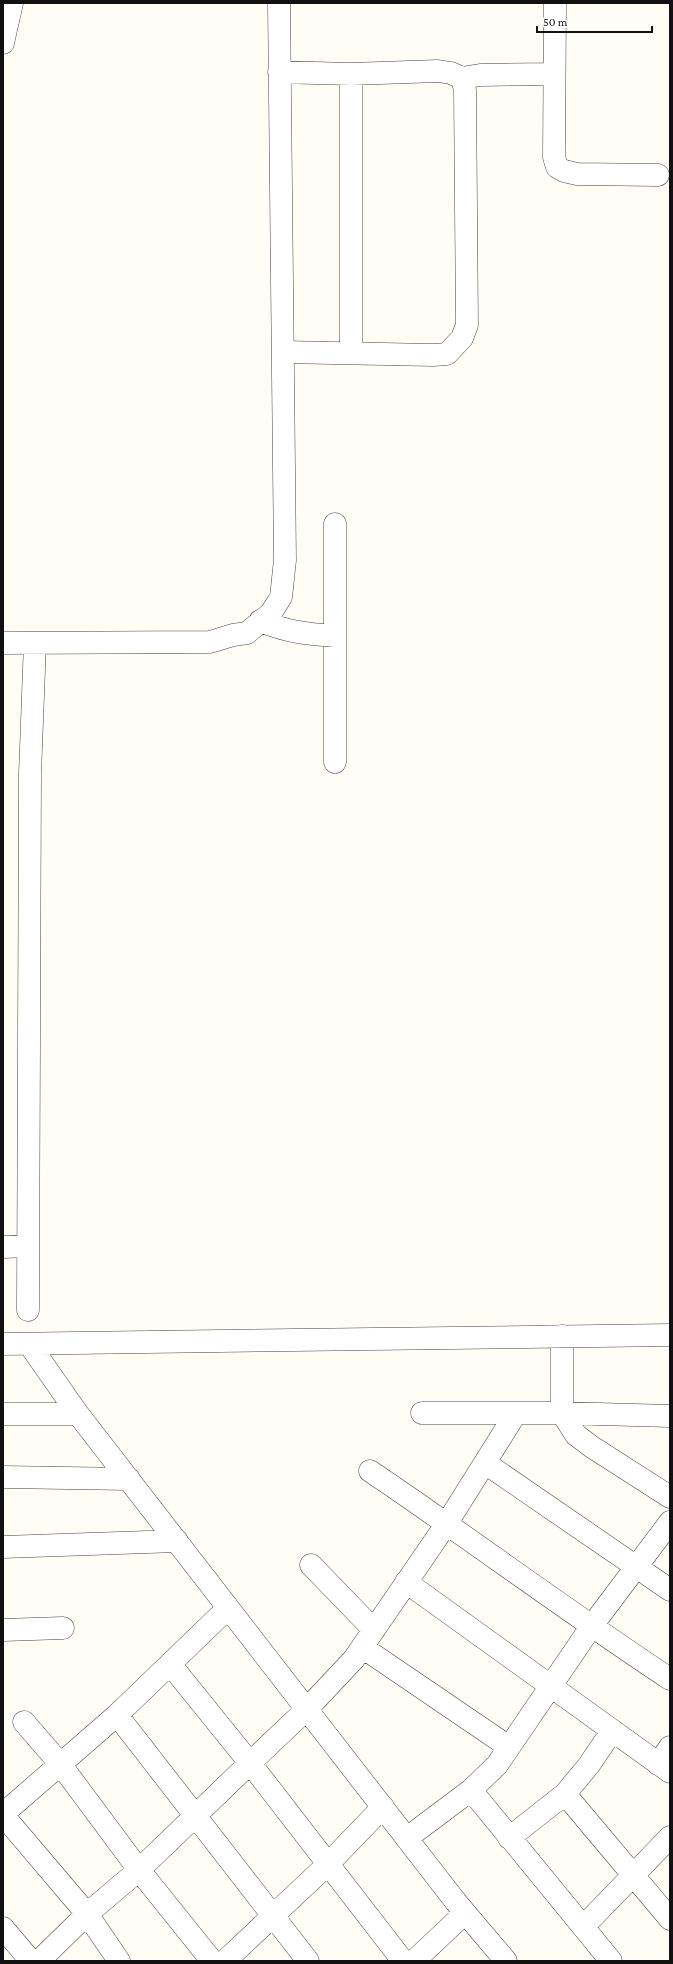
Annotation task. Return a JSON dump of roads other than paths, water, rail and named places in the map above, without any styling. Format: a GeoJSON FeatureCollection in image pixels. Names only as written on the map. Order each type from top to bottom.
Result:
{"type":"FeatureCollection","features":[{"type":"Feature","properties":{"kind":"street"},"geometry":{"type":"LineString","coordinates":[[3,43],[12,3]]}},
{"type":"Feature","properties":{"kind":"street"},"geometry":{"type":"LineString","coordinates":[[3,643],[210,642],[233,635],[247,633],[271,613],[281,597],[285,560],[279,3]]}},
{"type":"Feature","properties":{"kind":"street"},"geometry":{"type":"LineString","coordinates":[[555,3],[554,157],[557,167],[564,171],[577,174],[658,175]]}},
{"type":"Feature","properties":{"kind":"street"},"geometry":{"type":"LineString","coordinates":[[280,72],[351,74],[438,71],[451,73],[462,78],[480,75],[554,74]]}},
{"type":"Feature","properties":{"kind":"street"},"geometry":{"type":"LineString","coordinates":[[351,74],[351,353]]}},
{"type":"Feature","properties":{"kind":"street"},"geometry":{"type":"LineString","coordinates":[[283,352],[433,356],[447,354],[462,338],[467,325],[465,90],[462,78]]}},
{"type":"Feature","properties":{"kind":"street"},"geometry":{"type":"LineString","coordinates":[[335,762],[336,524]]}},
{"type":"Feature","properties":{"kind":"street"},"geometry":{"type":"LineString","coordinates":[[260,621],[300,634],[335,636]]}},
{"type":"Feature","properties":{"kind":"street"},"geometry":{"type":"LineString","coordinates":[[28,1310],[30,774],[35,643]]}},
{"type":"Feature","properties":{"kind":"street"},"geometry":{"type":"LineString","coordinates":[[3,1248],[28,1246]]}},
{"type":"Feature","properties":{"kind":"street"},"geometry":{"type":"LineString","coordinates":[[3,1344],[670,1335]]}},
{"type":"Feature","properties":{"kind":"street"},"geometry":{"type":"LineString","coordinates":[[562,1336],[562,1413],[576,1435],[670,1498]]}},
{"type":"Feature","properties":{"kind":"street"},"geometry":{"type":"LineString","coordinates":[[29,1344],[78,1414],[465,1913],[506,1961]]}},
{"type":"Feature","properties":{"kind":"street"},"geometry":{"type":"LineString","coordinates":[[422,1413],[562,1413],[670,1416]]}},
{"type":"Feature","properties":{"kind":"street"},"geometry":{"type":"LineString","coordinates":[[39,1961],[87,1914],[139,1870],[250,1764],[307,1709],[354,1659],[447,1523],[516,1413]]}},
{"type":"Feature","properties":{"kind":"street"},"geometry":{"type":"LineString","coordinates":[[3,1414],[78,1414]]}},
{"type":"Feature","properties":{"kind":"street"},"geometry":{"type":"LineString","coordinates":[[485,1463],[670,1590]]}},
{"type":"Feature","properties":{"kind":"street"},"geometry":{"type":"LineString","coordinates":[[370,1471],[447,1523],[591,1627],[670,1679]]}},
{"type":"Feature","properties":{"kind":"street"},"geometry":{"type":"LineString","coordinates":[[3,1477],[129,1479]]}},
{"type":"Feature","properties":{"kind":"street"},"geometry":{"type":"LineString","coordinates":[[407,1838],[471,1790],[496,1765],[552,1686],[591,1627],[670,1522]]}},
{"type":"Feature","properties":{"kind":"street"},"geometry":{"type":"LineString","coordinates":[[3,1547],[177,1541]]}},
{"type":"Feature","properties":{"kind":"street"},"geometry":{"type":"LineString","coordinates":[[311,1565],[368,1638],[509,1747]]}},
{"type":"Feature","properties":{"kind":"street"},"geometry":{"type":"LineString","coordinates":[[406,1582],[552,1686],[612,1731],[666,1761]]}},
{"type":"Feature","properties":{"kind":"street"},"geometry":{"type":"LineString","coordinates":[[119,1961],[87,1914],[3,1815],[117,1715],[228,1608]]}},
{"type":"Feature","properties":{"kind":"street"},"geometry":{"type":"LineString","coordinates":[[3,1630],[63,1628]]}},
{"type":"Feature","properties":{"kind":"street"},"geometry":{"type":"LineString","coordinates":[[170,1664],[250,1764],[403,1961]]}},
{"type":"Feature","properties":{"kind":"street"},"geometry":{"type":"LineString","coordinates":[[117,1715],[308,1961]]}},
{"type":"Feature","properties":{"kind":"street"},"geometry":{"type":"LineString","coordinates":[[24,1722],[60,1765],[139,1870],[212,1961]]}},
{"type":"Feature","properties":{"kind":"street"},"geometry":{"type":"LineString","coordinates":[[509,1838],[565,1794],[589,1764],[612,1731]]}},
{"type":"Feature","properties":{"kind":"street"},"geometry":{"type":"LineString","coordinates":[[471,1790],[611,1961]]}},
{"type":"Feature","properties":{"kind":"street"},"geometry":{"type":"LineString","coordinates":[[565,1794],[670,1919]]}},
{"type":"Feature","properties":{"kind":"street"},"geometry":{"type":"LineString","coordinates":[[225,1961],[328,1864],[383,1807]]}},
{"type":"Feature","properties":{"kind":"street"},"geometry":{"type":"LineString","coordinates":[[583,1927],[670,1837]]}},
{"type":"Feature","properties":{"kind":"street"},"geometry":{"type":"LineString","coordinates":[[414,1961],[465,1913]]}},
{"type":"Feature","properties":{"kind":"street"},"geometry":{"type":"LineString","coordinates":[[3,1928],[31,1961]]}}]}
